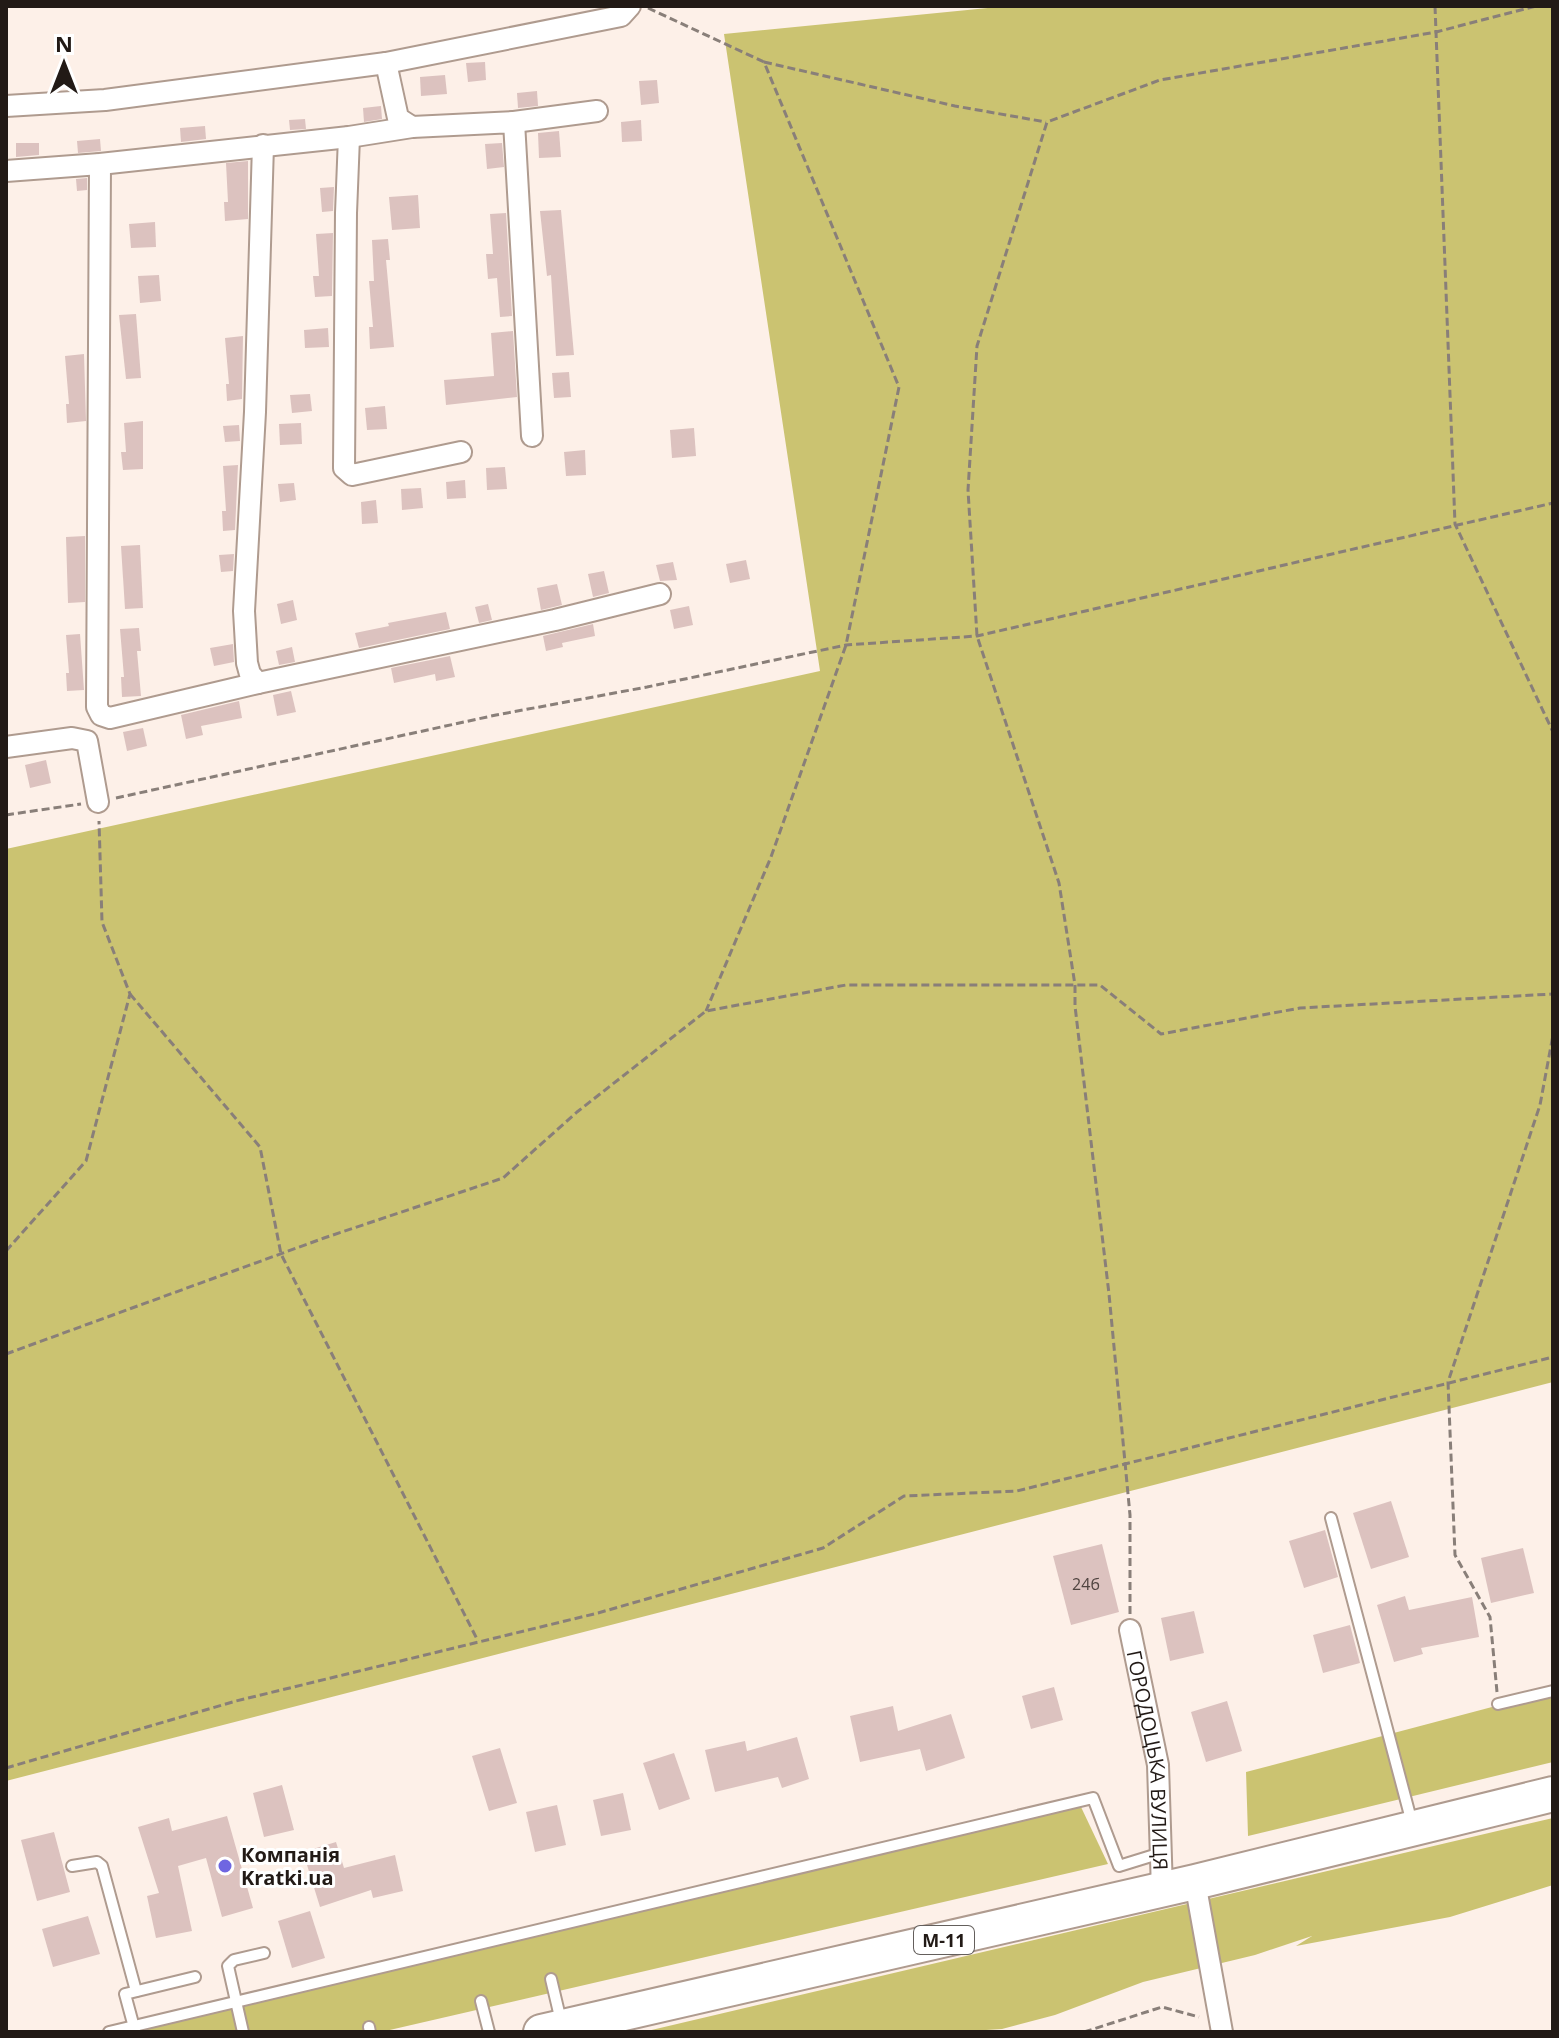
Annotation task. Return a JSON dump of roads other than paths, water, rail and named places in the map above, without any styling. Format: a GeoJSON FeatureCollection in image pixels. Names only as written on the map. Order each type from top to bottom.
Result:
{"type":"FeatureCollection","features":[{"type":"Feature","properties":{"kind":"highway","name":"М-11"},"geometry":{"type":"LineString","coordinates":[[570,2028],[1162,1890],[1553,1794]]}},
{"type":"Feature","properties":{"kind":"street"},"geometry":{"type":"LineString","coordinates":[[6,106],[105,100],[386,63],[621,16],[630,6]]}},
{"type":"Feature","properties":{"kind":"street"},"geometry":{"type":"LineString","coordinates":[[386,63],[398,118],[412,127]]}},
{"type":"Feature","properties":{"kind":"street"},"geometry":{"type":"LineString","coordinates":[[6,171],[100,164],[349,137],[412,127],[514,122],[597,111]]}},
{"type":"Feature","properties":{"kind":"street"},"geometry":{"type":"LineString","coordinates":[[514,122],[532,436]]}},
{"type":"Feature","properties":{"kind":"street"},"geometry":{"type":"LineString","coordinates":[[349,137],[344,468],[352,475],[461,452]]}},
{"type":"Feature","properties":{"kind":"street"},"geometry":{"type":"LineString","coordinates":[[258,683],[250,674],[247,663],[244,611],[255,412],[263,145]]}},
{"type":"Feature","properties":{"kind":"street"},"geometry":{"type":"LineString","coordinates":[[100,164],[97,707],[101,715],[110,718],[660,594]]}},
{"type":"Feature","properties":{"kind":"street"},"geometry":{"type":"LineString","coordinates":[[6,747],[72,738],[87,741],[98,802]]}},
{"type":"Feature","properties":{"kind":"street","name":"ГОРОДОЦЬКА ВУЛИЦЯ"},"geometry":{"type":"LineString","coordinates":[[1130,1630],[1158,1765],[1162,1890]]}},
{"type":"Feature","properties":{"kind":"street"},"geometry":{"type":"LineString","coordinates":[[1195,1882],[1222,2027]]}},
{"type":"Feature","properties":{"kind":"lane"},"geometry":{"type":"LineString","coordinates":[[1331,1518],[1414,1829]]}},
{"type":"Feature","properties":{"kind":"lane"},"geometry":{"type":"LineString","coordinates":[[1498,1704],[1553,1691]]}},
{"type":"Feature","properties":{"kind":"lane"},"geometry":{"type":"LineString","coordinates":[[109,2032],[134,2029],[1093,1798],[1119,1866],[1161,1853]]}},
{"type":"Feature","properties":{"kind":"lane"},"geometry":{"type":"LineString","coordinates":[[72,1866],[97,1862],[102,1866],[136,1991]]}},
{"type":"Feature","properties":{"kind":"lane"},"geometry":{"type":"LineString","coordinates":[[243,2032],[228,1966],[234,1960],[264,1953]]}},
{"type":"Feature","properties":{"kind":"lane"},"geometry":{"type":"LineString","coordinates":[[134,2029],[125,1994],[195,1977]]}},
{"type":"Feature","properties":{"kind":"lane"},"geometry":{"type":"LineString","coordinates":[[551,1979],[570,2028]]}},
{"type":"Feature","properties":{"kind":"lane"},"geometry":{"type":"LineString","coordinates":[[481,2001],[489,2032]]}},
{"type":"Feature","properties":{"kind":"place","name":"Компанія Kratki.ua"},"geometry":{"type":"Point","coordinates":[225,1866]}}]}
